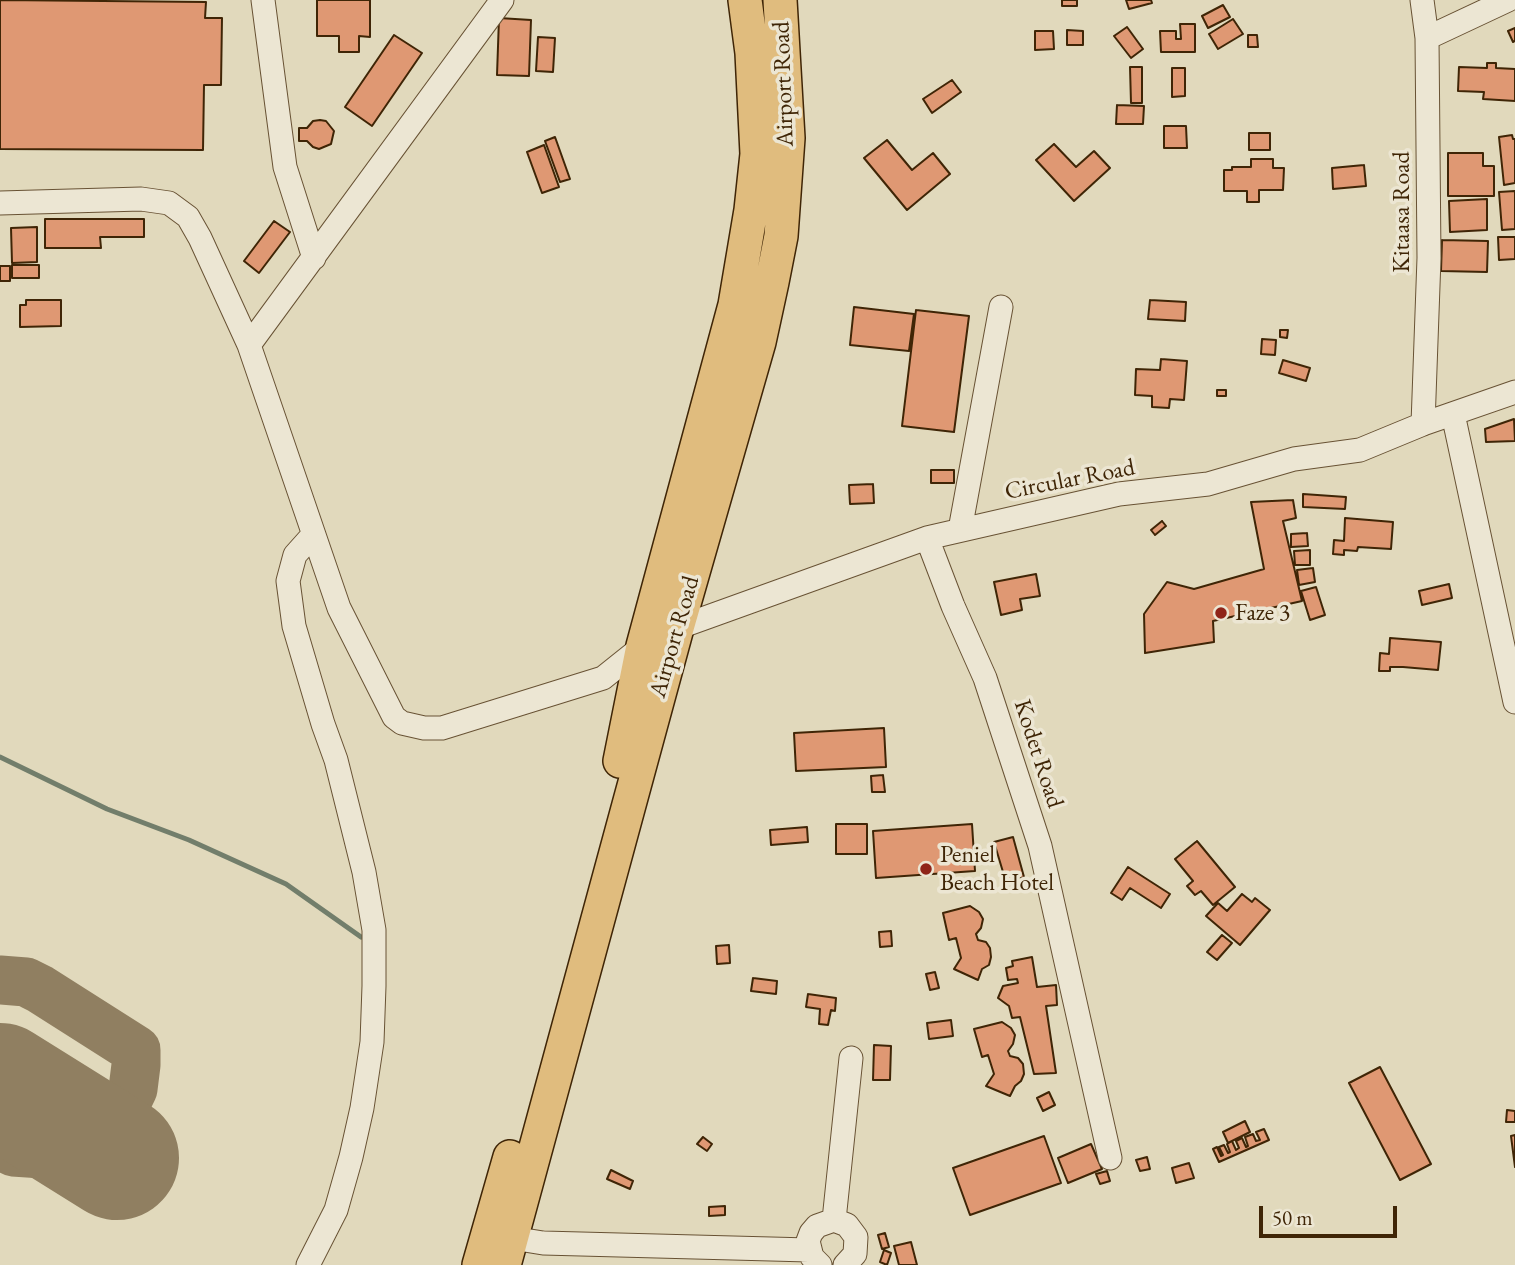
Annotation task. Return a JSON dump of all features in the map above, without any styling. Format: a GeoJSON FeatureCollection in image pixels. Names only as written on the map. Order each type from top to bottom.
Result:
{"type":"FeatureCollection","features":[{"type":"Feature","properties":{"kind":"highway","name":"Airport Road"},"geometry":{"type":"LineString","coordinates":[[479,1265],[618,773],[643,646],[736,304],[757,154],[752,53],[746,0]]}},
{"type":"Feature","properties":{"kind":"highway","name":"Airport Road"},"geometry":{"type":"LineString","coordinates":[[508,1252],[677,628],[759,342],[780,236],[788,138],[780,0]]}},
{"type":"Feature","properties":{"kind":"street"},"geometry":{"type":"LineString","coordinates":[[263,0],[285,167],[314,258]]}},
{"type":"Feature","properties":{"kind":"street"},"geometry":{"type":"LineString","coordinates":[[248,345],[502,0]]}},
{"type":"Feature","properties":{"kind":"street","name":"Kitaasa Road"},"geometry":{"type":"LineString","coordinates":[[1422,0],[1427,38],[1429,258],[1423,424]]}},
{"type":"Feature","properties":{"kind":"street"},"geometry":{"type":"LineString","coordinates":[[1427,38],[1508,0]]}},
{"type":"Feature","properties":{"kind":"street"},"geometry":{"type":"LineString","coordinates":[[0,203],[142,199],[169,203],[188,217],[248,345],[312,536],[295,555],[288,581],[294,626],[336,760],[364,872],[374,930],[374,986],[370,1055],[351,1157],[336,1210],[308,1265]]}},
{"type":"Feature","properties":{"kind":"street"},"geometry":{"type":"LineString","coordinates":[[960,530],[1001,307]]}},
{"type":"Feature","properties":{"kind":"street","name":"Circular Road"},"geometry":{"type":"LineString","coordinates":[[312,536],[339,608],[394,717],[402,723],[424,728],[442,728],[603,678],[643,646],[677,628],[927,538],[1119,494],[1208,484],[1294,459],[1360,450],[1423,424],[1515,392]]}},
{"type":"Feature","properties":{"kind":"street"},"geometry":{"type":"LineString","coordinates":[[1453,414],[1515,702]]}},
{"type":"Feature","properties":{"kind":"street","name":"Kodet Road"},"geometry":{"type":"LineString","coordinates":[[927,538],[985,678],[1040,846],[1110,1157]]}},
{"type":"Feature","properties":{"kind":"street"},"geometry":{"type":"LineString","coordinates":[[834,1220],[850,1058]]}},
{"type":"Feature","properties":{"kind":"street"},"geometry":{"type":"LineString","coordinates":[[508,1252],[543,1243],[815,1258],[811,1233],[817,1226],[834,1220],[848,1226],[856,1237],[855,1254],[845,1265]]}},
{"type":"Feature","properties":{"kind":"building"},"geometry":{"type":"Polygon","coordinates":[[[0,0],[206,2],[205,18],[222,18],[221,85],[204,85],[203,150],[0,149],[0,0]]]}},
{"type":"Feature","properties":{"kind":"building"},"geometry":{"type":"Polygon","coordinates":[[[317,0],[370,0],[370,37],[359,36],[359,52],[339,52],[339,36],[317,36],[317,0]]]}},
{"type":"Feature","properties":{"kind":"building"},"geometry":{"type":"Polygon","coordinates":[[[1062,0],[1077,0],[1077,6],[1062,6],[1062,0]]]}},
{"type":"Feature","properties":{"kind":"building"},"geometry":{"type":"Polygon","coordinates":[[[1126,0],[1151,0],[1152,3],[1129,9],[1126,0]]]}},
{"type":"Feature","properties":{"kind":"building"},"geometry":{"type":"Polygon","coordinates":[[[1223,5],[1230,17],[1208,28],[1202,16],[1223,5]]]}},
{"type":"Feature","properties":{"kind":"building"},"geometry":{"type":"Polygon","coordinates":[[[499,18],[531,20],[529,76],[497,75],[499,18]]]}},
{"type":"Feature","properties":{"kind":"building"},"geometry":{"type":"Polygon","coordinates":[[[1233,19],[1243,34],[1218,49],[1209,34],[1233,19]]]}},
{"type":"Feature","properties":{"kind":"building"},"geometry":{"type":"Polygon","coordinates":[[[1180,24],[1195,24],[1195,52],[1161,52],[1160,31],[1176,31],[1176,39],[1181,39],[1180,24]]]}},
{"type":"Feature","properties":{"kind":"building"},"geometry":{"type":"Polygon","coordinates":[[[1127,27],[1143,49],[1131,58],[1114,36],[1127,27]]]}},
{"type":"Feature","properties":{"kind":"building"},"geometry":{"type":"Polygon","coordinates":[[[1515,28],[1515,41],[1513,42],[1508,31],[1515,28]]]}},
{"type":"Feature","properties":{"kind":"building"},"geometry":{"type":"Polygon","coordinates":[[[1067,30],[1083,31],[1083,45],[1067,45],[1067,30]]]}},
{"type":"Feature","properties":{"kind":"building"},"geometry":{"type":"Polygon","coordinates":[[[1035,31],[1053,31],[1054,49],[1035,50],[1035,31]]]}},
{"type":"Feature","properties":{"kind":"building"},"geometry":{"type":"Polygon","coordinates":[[[394,35],[422,53],[372,126],[345,107],[394,35]]]}},
{"type":"Feature","properties":{"kind":"building"},"geometry":{"type":"Polygon","coordinates":[[[1248,35],[1257,35],[1258,47],[1248,47],[1248,35]]]}},
{"type":"Feature","properties":{"kind":"building"},"geometry":{"type":"Polygon","coordinates":[[[538,37],[555,38],[553,72],[536,71],[538,37]]]}},
{"type":"Feature","properties":{"kind":"building"},"geometry":{"type":"Polygon","coordinates":[[[1487,63],[1496,63],[1496,68],[1515,69],[1515,101],[1483,99],[1484,92],[1458,91],[1459,67],[1487,68],[1487,63]]]}},
{"type":"Feature","properties":{"kind":"building"},"geometry":{"type":"Polygon","coordinates":[[[1130,67],[1142,67],[1142,103],[1131,103],[1130,67]]]}},
{"type":"Feature","properties":{"kind":"building"},"geometry":{"type":"Polygon","coordinates":[[[1172,68],[1185,68],[1185,96],[1172,97],[1172,68]]]}},
{"type":"Feature","properties":{"kind":"building"},"geometry":{"type":"Polygon","coordinates":[[[952,80],[961,92],[932,113],[923,99],[952,80]]]}},
{"type":"Feature","properties":{"kind":"building"},"geometry":{"type":"Polygon","coordinates":[[[1117,105],[1144,106],[1143,124],[1116,124],[1117,105]]]}},
{"type":"Feature","properties":{"kind":"building"},"geometry":{"type":"Polygon","coordinates":[[[313,121],[326,121],[334,131],[331,144],[319,149],[307,141],[299,141],[299,128],[307,128],[313,121]]]}},
{"type":"Feature","properties":{"kind":"building"},"geometry":{"type":"Polygon","coordinates":[[[1164,126],[1186,126],[1187,148],[1164,148],[1164,126]]]}},
{"type":"Feature","properties":{"kind":"building"},"geometry":{"type":"Polygon","coordinates":[[[1249,133],[1270,133],[1270,150],[1249,150],[1249,133]]]}},
{"type":"Feature","properties":{"kind":"building"},"geometry":{"type":"Polygon","coordinates":[[[1512,135],[1515,139],[1515,183],[1504,185],[1499,137],[1512,135]]]}},
{"type":"Feature","properties":{"kind":"building"},"geometry":{"type":"Polygon","coordinates":[[[555,137],[570,179],[560,182],[545,141],[555,137]]]}},
{"type":"Feature","properties":{"kind":"building"},"geometry":{"type":"Polygon","coordinates":[[[887,140],[912,170],[933,153],[950,174],[907,210],[864,158],[887,140]]]}},
{"type":"Feature","properties":{"kind":"building"},"geometry":{"type":"Polygon","coordinates":[[[1054,144],[1076,167],[1094,151],[1110,168],[1074,201],[1036,160],[1054,144]]]}},
{"type":"Feature","properties":{"kind":"building"},"geometry":{"type":"Polygon","coordinates":[[[544,145],[559,187],[542,193],[527,152],[544,145]]]}},
{"type":"Feature","properties":{"kind":"building"},"geometry":{"type":"Polygon","coordinates":[[[1448,153],[1483,153],[1483,166],[1494,166],[1494,196],[1448,196],[1448,153]]]}},
{"type":"Feature","properties":{"kind":"building"},"geometry":{"type":"Polygon","coordinates":[[[1251,159],[1273,159],[1273,168],[1284,168],[1283,190],[1259,190],[1259,202],[1247,202],[1247,191],[1224,191],[1224,170],[1251,167],[1251,159]]]}},
{"type":"Feature","properties":{"kind":"building"},"geometry":{"type":"Polygon","coordinates":[[[1364,165],[1366,186],[1333,189],[1332,168],[1364,165]]]}},
{"type":"Feature","properties":{"kind":"building"},"geometry":{"type":"Polygon","coordinates":[[[1515,191],[1515,229],[1502,230],[1499,192],[1515,191]]]}},
{"type":"Feature","properties":{"kind":"building"},"geometry":{"type":"Polygon","coordinates":[[[1487,199],[1487,230],[1450,232],[1449,201],[1487,199]]]}},
{"type":"Feature","properties":{"kind":"building"},"geometry":{"type":"Polygon","coordinates":[[[45,219],[144,219],[144,237],[100,237],[101,248],[45,248],[45,219]]]}},
{"type":"Feature","properties":{"kind":"building"},"geometry":{"type":"Polygon","coordinates":[[[274,221],[290,232],[259,273],[244,261],[274,221]]]}},
{"type":"Feature","properties":{"kind":"building"},"geometry":{"type":"Polygon","coordinates":[[[37,227],[37,262],[12,263],[11,228],[37,227]]]}},
{"type":"Feature","properties":{"kind":"building"},"geometry":{"type":"Polygon","coordinates":[[[1498,237],[1515,237],[1515,259],[1499,260],[1498,237]]]}},
{"type":"Feature","properties":{"kind":"building"},"geometry":{"type":"Polygon","coordinates":[[[1442,240],[1488,241],[1487,272],[1441,271],[1442,240]]]}},
{"type":"Feature","properties":{"kind":"building"},"geometry":{"type":"Polygon","coordinates":[[[12,265],[39,265],[39,278],[12,278],[12,265]]]}},
{"type":"Feature","properties":{"kind":"building"},"geometry":{"type":"Polygon","coordinates":[[[0,266],[10,266],[10,281],[0,281],[0,266]]]}},
{"type":"Feature","properties":{"kind":"building"},"geometry":{"type":"Polygon","coordinates":[[[26,300],[61,300],[61,326],[20,327],[20,305],[26,305],[26,300]]]}},
{"type":"Feature","properties":{"kind":"building"},"geometry":{"type":"Polygon","coordinates":[[[1150,300],[1186,302],[1185,321],[1148,319],[1150,300]]]}},
{"type":"Feature","properties":{"kind":"building"},"geometry":{"type":"Polygon","coordinates":[[[854,307],[914,314],[909,351],[850,345],[854,307]]]}},
{"type":"Feature","properties":{"kind":"building"},"geometry":{"type":"Polygon","coordinates":[[[916,310],[969,316],[954,432],[902,426],[916,310]]]}},
{"type":"Feature","properties":{"kind":"building"},"geometry":{"type":"Polygon","coordinates":[[[1280,330],[1288,330],[1287,338],[1280,337],[1280,330]]]}},
{"type":"Feature","properties":{"kind":"building"},"geometry":{"type":"Polygon","coordinates":[[[1262,339],[1276,340],[1275,355],[1261,354],[1262,339]]]}},
{"type":"Feature","properties":{"kind":"building"},"geometry":{"type":"Polygon","coordinates":[[[1161,359],[1187,361],[1184,400],[1170,399],[1169,408],[1152,407],[1152,396],[1135,395],[1136,369],[1160,370],[1161,359]]]}},
{"type":"Feature","properties":{"kind":"building"},"geometry":{"type":"Polygon","coordinates":[[[1283,360],[1310,368],[1306,381],[1279,373],[1283,360]]]}},
{"type":"Feature","properties":{"kind":"building"},"geometry":{"type":"Polygon","coordinates":[[[1217,390],[1226,390],[1226,396],[1217,396],[1217,390]]]}},
{"type":"Feature","properties":{"kind":"building"},"geometry":{"type":"Polygon","coordinates":[[[1514,419],[1515,441],[1486,442],[1485,429],[1514,419]]]}},
{"type":"Feature","properties":{"kind":"building"},"geometry":{"type":"Polygon","coordinates":[[[931,470],[954,470],[954,483],[931,483],[931,470]]]}},
{"type":"Feature","properties":{"kind":"building"},"geometry":{"type":"Polygon","coordinates":[[[873,484],[874,503],[850,504],[849,485],[873,484]]]}},
{"type":"Feature","properties":{"kind":"building"},"geometry":{"type":"Polygon","coordinates":[[[1303,494],[1346,497],[1345,509],[1303,507],[1303,494]]]}},
{"type":"Feature","properties":{"kind":"building"},"geometry":{"type":"Polygon","coordinates":[[[1293,500],[1296,518],[1283,521],[1302,601],[1213,621],[1214,642],[1145,653],[1144,614],[1167,582],[1194,589],[1264,569],[1251,502],[1293,500]]]}},
{"type":"Feature","properties":{"kind":"building"},"geometry":{"type":"Polygon","coordinates":[[[1345,518],[1393,522],[1391,549],[1358,547],[1357,551],[1344,550],[1344,555],[1333,554],[1334,540],[1344,541],[1345,518]]]}},
{"type":"Feature","properties":{"kind":"building"},"geometry":{"type":"Polygon","coordinates":[[[1162,521],[1166,526],[1155,535],[1151,530],[1162,521]]]}},
{"type":"Feature","properties":{"kind":"building"},"geometry":{"type":"Polygon","coordinates":[[[1307,533],[1308,546],[1291,547],[1291,534],[1307,533]]]}},
{"type":"Feature","properties":{"kind":"building"},"geometry":{"type":"Polygon","coordinates":[[[1310,550],[1310,565],[1295,565],[1294,551],[1310,550]]]}},
{"type":"Feature","properties":{"kind":"building"},"geometry":{"type":"Polygon","coordinates":[[[1313,568],[1315,582],[1299,585],[1297,570],[1313,568]]]}},
{"type":"Feature","properties":{"kind":"building"},"geometry":{"type":"Polygon","coordinates":[[[1036,574],[1040,596],[1020,599],[1022,610],[1001,615],[994,582],[1036,574]]]}},
{"type":"Feature","properties":{"kind":"building"},"geometry":{"type":"Polygon","coordinates":[[[1449,584],[1452,598],[1422,605],[1419,591],[1449,584]]]}},
{"type":"Feature","properties":{"kind":"building"},"geometry":{"type":"Polygon","coordinates":[[[1316,587],[1325,615],[1310,620],[1301,591],[1316,587]]]}},
{"type":"Feature","properties":{"kind":"building"},"geometry":{"type":"Polygon","coordinates":[[[1390,638],[1441,642],[1438,670],[1390,667],[1390,671],[1379,671],[1380,653],[1389,654],[1390,638]]]}},
{"type":"Feature","properties":{"kind":"building"},"geometry":{"type":"Polygon","coordinates":[[[884,728],[886,767],[796,771],[794,733],[884,728]]]}},
{"type":"Feature","properties":{"kind":"building"},"geometry":{"type":"Polygon","coordinates":[[[883,775],[885,792],[872,792],[871,776],[883,775]]]}},
{"type":"Feature","properties":{"kind":"building"},"geometry":{"type":"Polygon","coordinates":[[[836,824],[867,824],[867,854],[836,854],[836,824]]]}},
{"type":"Feature","properties":{"kind":"building"},"geometry":{"type":"Polygon","coordinates":[[[972,824],[975,871],[876,878],[873,831],[972,824]]]}},
{"type":"Feature","properties":{"kind":"building"},"geometry":{"type":"Polygon","coordinates":[[[807,827],[808,842],[771,845],[770,830],[807,827]]]}},
{"type":"Feature","properties":{"kind":"building"},"geometry":{"type":"Polygon","coordinates":[[[1013,837],[1024,877],[1006,882],[994,842],[1013,837]]]}},
{"type":"Feature","properties":{"kind":"building"},"geometry":{"type":"Polygon","coordinates":[[[1197,841],[1235,887],[1213,905],[1201,891],[1195,895],[1187,886],[1193,881],[1175,859],[1197,841]]]}},
{"type":"Feature","properties":{"kind":"building"},"geometry":{"type":"Polygon","coordinates":[[[1128,867],[1170,894],[1161,908],[1130,888],[1122,900],[1111,893],[1128,867]]]}},
{"type":"Feature","properties":{"kind":"building"},"geometry":{"type":"Polygon","coordinates":[[[1242,894],[1252,902],[1255,898],[1270,910],[1240,945],[1206,916],[1218,903],[1227,911],[1242,894]]]}},
{"type":"Feature","properties":{"kind":"building"},"geometry":{"type":"Polygon","coordinates":[[[970,906],[979,912],[983,919],[976,934],[978,940],[986,942],[990,948],[991,957],[989,965],[982,969],[978,980],[954,969],[961,958],[956,938],[949,940],[943,913],[970,906]]]}},
{"type":"Feature","properties":{"kind":"building"},"geometry":{"type":"Polygon","coordinates":[[[891,931],[892,946],[880,947],[879,932],[891,931]]]}},
{"type":"Feature","properties":{"kind":"building"},"geometry":{"type":"Polygon","coordinates":[[[1222,935],[1232,943],[1217,960],[1207,952],[1222,935]]]}},
{"type":"Feature","properties":{"kind":"building"},"geometry":{"type":"Polygon","coordinates":[[[729,945],[730,963],[717,964],[716,946],[729,945]]]}},
{"type":"Feature","properties":{"kind":"building"},"geometry":{"type":"Polygon","coordinates":[[[1032,957],[1037,987],[1056,985],[1057,1005],[1046,1006],[1056,1073],[1034,1074],[1020,1017],[1012,1018],[1009,1006],[998,998],[1003,986],[1018,983],[1017,979],[1008,980],[1006,968],[1013,966],[1012,961],[1032,957]]]}},
{"type":"Feature","properties":{"kind":"building"},"geometry":{"type":"Polygon","coordinates":[[[935,972],[939,988],[930,990],[926,974],[935,972]]]}},
{"type":"Feature","properties":{"kind":"building"},"geometry":{"type":"Polygon","coordinates":[[[753,978],[777,981],[776,994],[751,991],[753,978]]]}},
{"type":"Feature","properties":{"kind":"building"},"geometry":{"type":"Polygon","coordinates":[[[808,994],[836,998],[835,1011],[831,1010],[828,1025],[819,1024],[820,1009],[806,1007],[808,994]]]}},
{"type":"Feature","properties":{"kind":"building"},"geometry":{"type":"Polygon","coordinates":[[[951,1020],[953,1036],[929,1039],[927,1023],[951,1020]]]}},
{"type":"Feature","properties":{"kind":"building"},"geometry":{"type":"Polygon","coordinates":[[[1002,1022],[1011,1028],[1015,1035],[1008,1051],[1010,1056],[1018,1058],[1023,1064],[1024,1074],[1010,1096],[986,1086],[994,1074],[988,1055],[982,1057],[974,1029],[1002,1022]]]}},
{"type":"Feature","properties":{"kind":"building"},"geometry":{"type":"Polygon","coordinates":[[[874,1045],[891,1046],[890,1080],[873,1080],[874,1045]]]}},
{"type":"Feature","properties":{"kind":"building"},"geometry":{"type":"Polygon","coordinates":[[[1380,1067],[1431,1164],[1400,1180],[1349,1083],[1380,1067]]]}},
{"type":"Feature","properties":{"kind":"building"},"geometry":{"type":"Polygon","coordinates":[[[1049,1092],[1055,1105],[1043,1111],[1037,1098],[1049,1092]]]}},
{"type":"Feature","properties":{"kind":"building"},"geometry":{"type":"Polygon","coordinates":[[[1507,1110],[1515,1111],[1515,1122],[1506,1122],[1507,1110]]]}},
{"type":"Feature","properties":{"kind":"building"},"geometry":{"type":"Polygon","coordinates":[[[1245,1121],[1250,1132],[1228,1143],[1223,1132],[1245,1121]]]}},
{"type":"Feature","properties":{"kind":"building"},"geometry":{"type":"Polygon","coordinates":[[[1264,1129],[1269,1140],[1219,1162],[1213,1149],[1217,1147],[1221,1156],[1223,1155],[1219,1147],[1224,1145],[1228,1153],[1227,1144],[1232,1141],[1236,1150],[1239,1148],[1236,1141],[1242,1138],[1246,1147],[1245,1137],[1253,1134],[1256,1141],[1260,1140],[1256,1132],[1264,1129]]]}},
{"type":"Feature","properties":{"kind":"building"},"geometry":{"type":"Polygon","coordinates":[[[1515,1135],[1515,1167],[1511,1136],[1515,1135]]]}},
{"type":"Feature","properties":{"kind":"building"},"geometry":{"type":"Polygon","coordinates":[[[1044,1136],[1061,1183],[970,1215],[953,1168],[1044,1136]]]}},
{"type":"Feature","properties":{"kind":"building"},"geometry":{"type":"Polygon","coordinates":[[[703,1137],[712,1144],[707,1151],[697,1144],[703,1137]]]}},
{"type":"Feature","properties":{"kind":"building"},"geometry":{"type":"Polygon","coordinates":[[[1091,1144],[1102,1169],[1068,1183],[1058,1158],[1091,1144]]]}},
{"type":"Feature","properties":{"kind":"building"},"geometry":{"type":"Polygon","coordinates":[[[1147,1157],[1150,1169],[1140,1171],[1136,1160],[1147,1157]]]}},
{"type":"Feature","properties":{"kind":"building"},"geometry":{"type":"Polygon","coordinates":[[[1189,1163],[1194,1178],[1176,1183],[1172,1168],[1189,1163]]]}},
{"type":"Feature","properties":{"kind":"building"},"geometry":{"type":"Polygon","coordinates":[[[611,1170],[633,1181],[630,1189],[607,1179],[611,1170]]]}},
{"type":"Feature","properties":{"kind":"building"},"geometry":{"type":"Polygon","coordinates":[[[1107,1171],[1110,1181],[1100,1184],[1096,1174],[1107,1171]]]}},
{"type":"Feature","properties":{"kind":"building"},"geometry":{"type":"Polygon","coordinates":[[[725,1206],[725,1215],[709,1216],[709,1207],[725,1206]]]}},
{"type":"Feature","properties":{"kind":"building"},"geometry":{"type":"Polygon","coordinates":[[[885,1233],[889,1247],[882,1249],[878,1235],[885,1233]]]}},
{"type":"Feature","properties":{"kind":"building"},"geometry":{"type":"Polygon","coordinates":[[[911,1242],[917,1265],[899,1265],[894,1246],[911,1242]]]}},
{"type":"Feature","properties":{"kind":"building"},"geometry":{"type":"Polygon","coordinates":[[[884,1250],[891,1253],[887,1265],[880,1262],[884,1250]]]}},
{"type":"Feature","properties":{"kind":"waterway"},"geometry":{"type":"LineString","coordinates":[[0,757],[107,809],[189,840],[286,884],[361,937]]}},
{"type":"Feature","properties":{"kind":"taxiway"},"geometry":{"type":"LineString","coordinates":[[0,980],[26,982],[40,989],[136,1050],[133,1089],[122,1112],[105,1133],[68,1151],[43,1154],[13,1152],[0,1144]]}},
{"type":"Feature","properties":{"kind":"runway"},"geometry":{"type":"LineString","coordinates":[[0,1085],[117,1158]]}},
{"type":"Feature","properties":{"kind":"place","name":"Faze 3"},"geometry":{"type":"Point","coordinates":[1221,613]}},
{"type":"Feature","properties":{"kind":"place","name":"Peniel Beach Hotel"},"geometry":{"type":"Point","coordinates":[926,869]}}]}
